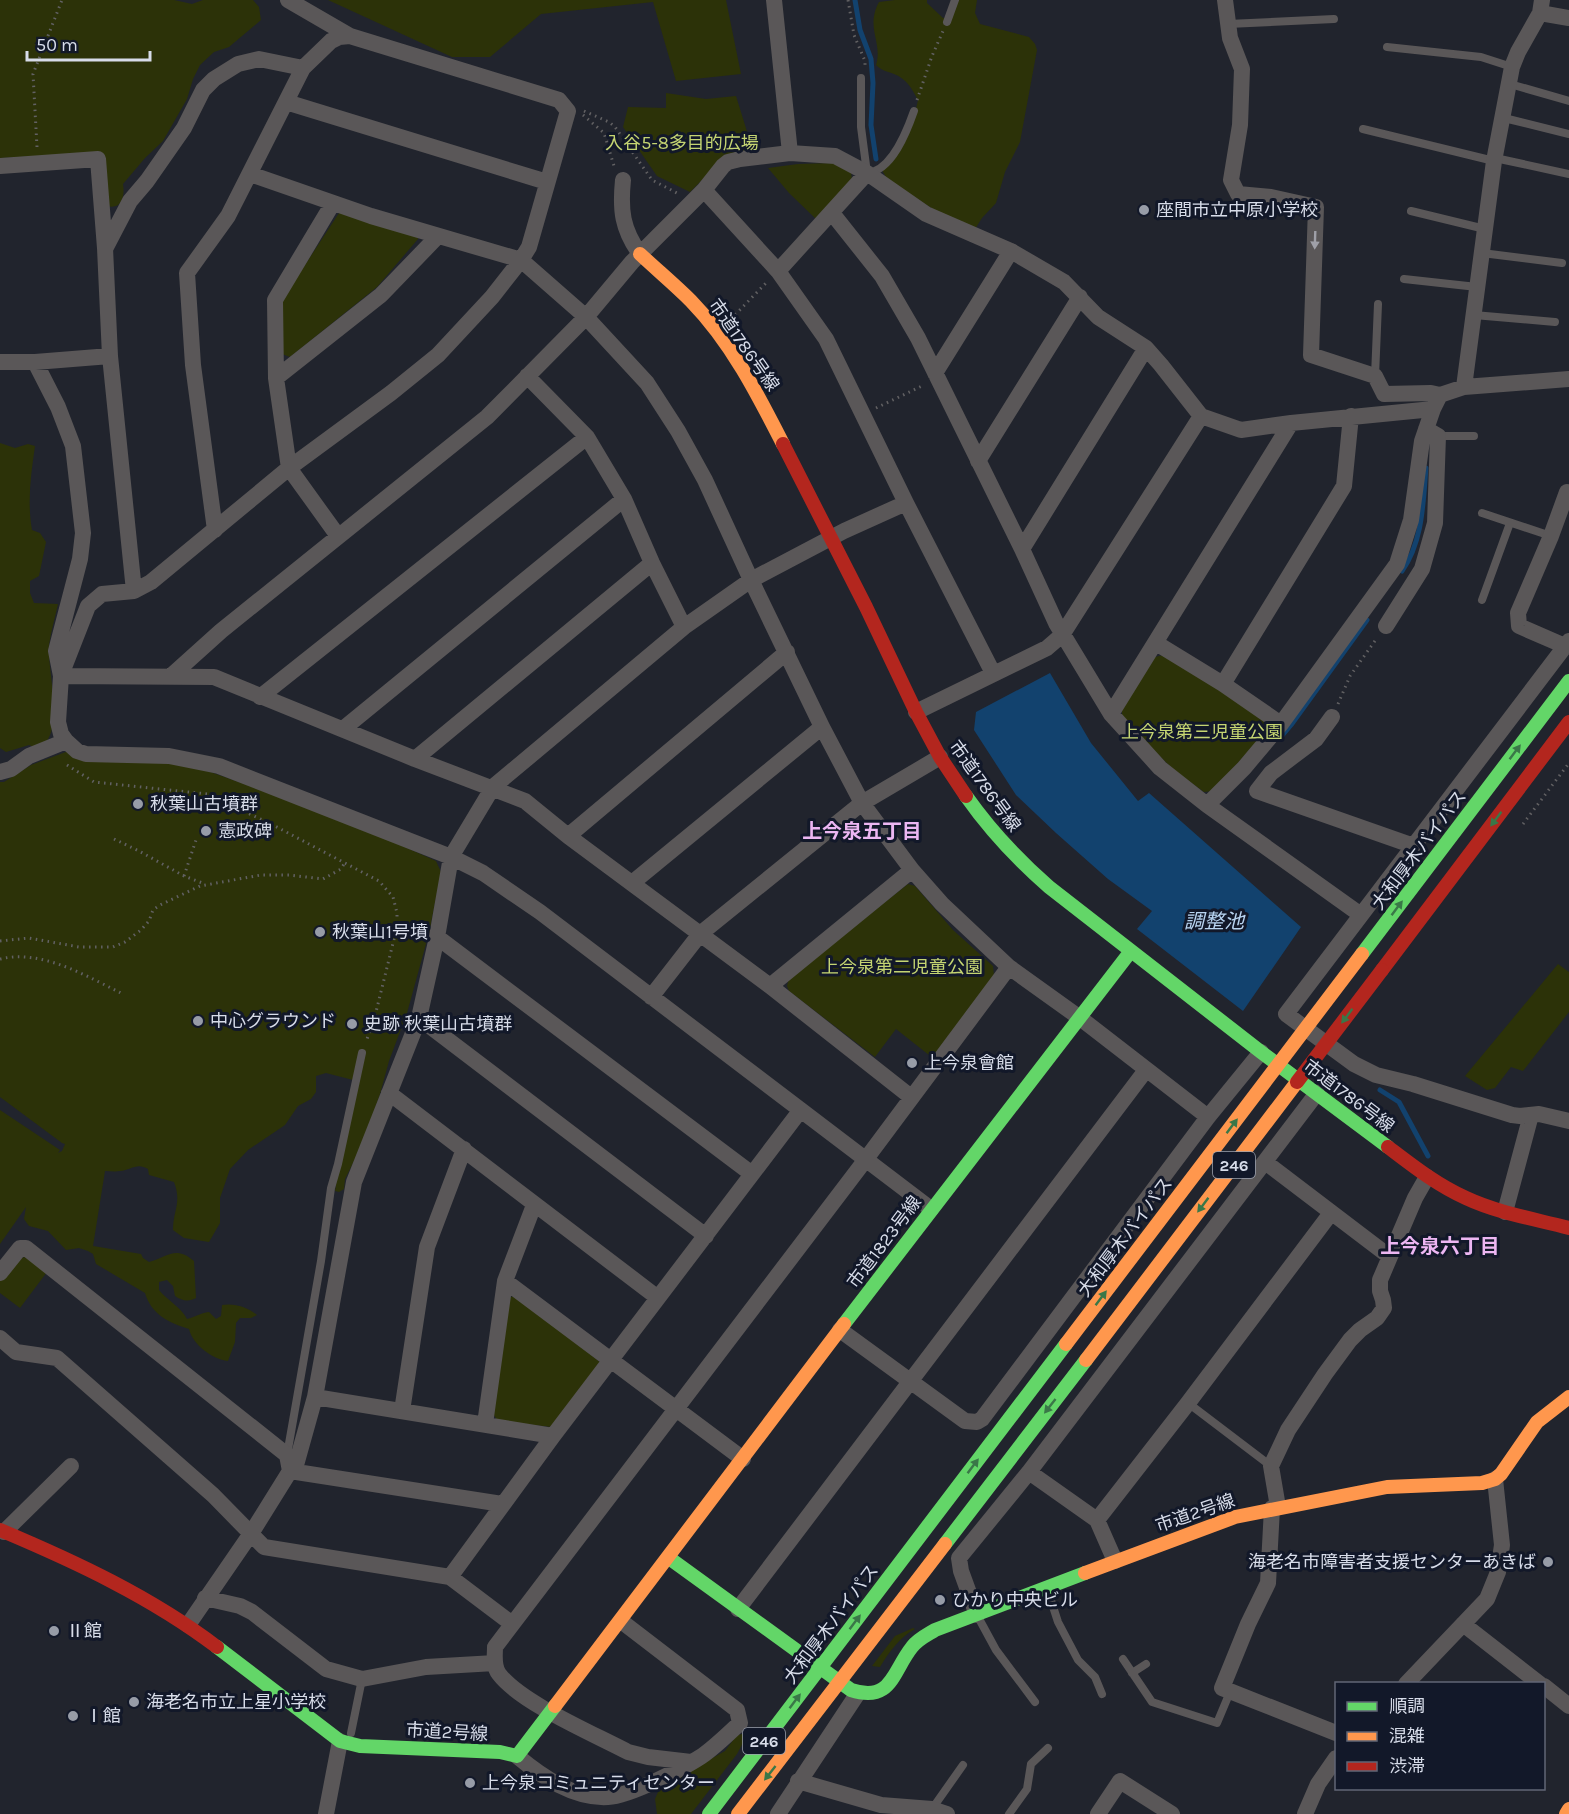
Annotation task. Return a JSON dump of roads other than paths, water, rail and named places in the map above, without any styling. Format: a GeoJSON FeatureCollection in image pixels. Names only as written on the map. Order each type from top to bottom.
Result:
{"type":"FeatureCollection","features":[{"type":"Feature","properties":{"kind":"main road","name":"市道1786号線"},"geometry":{"type":"LineString","coordinates":[[640,254],[692,302],[738,360],[770,414],[940,758],[983,820],[1025,866],[1261,1052],[1427,1177],[1467,1199],[1505,1212],[1569,1228]]}},
{"type":"Feature","properties":{"kind":"main road","name":"大和厚木バイパス"},"geometry":{"type":"LineString","coordinates":[[709,1814],[1569,681]]}},
{"type":"Feature","properties":{"kind":"main road","name":"246"},"geometry":{"type":"LineString","coordinates":[[738,1814],[1086,1360],[1569,722]]}},
{"type":"Feature","properties":{"kind":"main road","name":"市道1823号線"},"geometry":{"type":"LineString","coordinates":[[669,1558],[931,1209],[1131,951]]}},
{"type":"Feature","properties":{"kind":"main road"},"geometry":{"type":"LineString","coordinates":[[1495,1479],[1501,1474],[1537,1422],[1569,1397]]}},
{"type":"Feature","properties":{"kind":"main road","name":"市道2号線"},"geometry":{"type":"LineString","coordinates":[[858,1693],[871,1696],[879,1693],[887,1686],[918,1640],[935,1630],[1235,1517],[1387,1487],[1482,1483],[1495,1479]]}},
{"type":"Feature","properties":{"kind":"main road","name":"市道2号線"},"geometry":{"type":"LineString","coordinates":[[2,1531],[121,1587],[188,1625],[360,1746],[500,1752],[517,1756]]}},
{"type":"Feature","properties":{"kind":"main road"},"geometry":{"type":"LineString","coordinates":[[517,1756],[669,1558],[840,1683],[858,1693]]}},
{"type":"Feature","properties":{"kind":"main road"},"geometry":{"type":"LineString","coordinates":[[1566,1814],[1569,1809]]}},
{"type":"Feature","properties":{"kind":"street"},"geometry":{"type":"LineString","coordinates":[[60,744],[61,734],[57,722],[61,676],[88,606],[102,594],[135,591],[151,582],[289,468],[391,393],[438,355],[492,297],[529,247],[571,107],[559,100],[350,36],[288,0]]}},
{"type":"Feature","properties":{"kind":"street"},"geometry":{"type":"LineString","coordinates":[[774,0],[790,153]]}},
{"type":"Feature","properties":{"kind":"street"},"geometry":{"type":"LineString","coordinates":[[1225,0],[1230,38],[1242,69],[1240,125],[1231,180],[1238,194],[1271,197],[1316,207],[1311,355],[1375,376],[1384,394],[1431,393],[1436,402],[1432,432],[1435,523],[1422,569],[1386,626]]}},
{"type":"Feature","properties":{"kind":"street"},"geometry":{"type":"LineString","coordinates":[[1464,387],[1494,159],[1511,75],[1518,52],[1541,7],[1569,18]]}},
{"type":"Feature","properties":{"kind":"street"},"geometry":{"type":"LineString","coordinates":[[215,530],[193,365],[187,273],[228,216],[303,68],[332,41],[339,37],[350,36]]}},
{"type":"Feature","properties":{"kind":"street"},"geometry":{"type":"LineString","coordinates":[[105,248],[130,201],[184,128],[203,90],[214,79],[238,64],[259,59],[303,68]]}},
{"type":"Feature","properties":{"kind":"street"},"geometry":{"type":"LineString","coordinates":[[286,102],[547,182]]}},
{"type":"Feature","properties":{"kind":"street"},"geometry":{"type":"LineString","coordinates":[[171,676],[221,631],[487,417],[586,317],[640,254],[699,195],[728,162],[790,153],[835,156],[867,173],[926,214],[1011,251],[1065,282],[1098,317],[1146,348],[1202,416],[1241,430],[1436,402],[1464,387],[1569,379]]}},
{"type":"Feature","properties":{"kind":"street"},"geometry":{"type":"LineString","coordinates":[[0,166],[98,159],[110,356],[135,591]]}},
{"type":"Feature","properties":{"kind":"street"},"geometry":{"type":"LineString","coordinates":[[778,271],[867,173]]}},
{"type":"Feature","properties":{"kind":"street"},"geometry":{"type":"LineString","coordinates":[[250,174],[437,237],[521,260],[586,317],[647,382],[664,407],[705,480],[822,727],[862,803],[912,870],[942,904],[1009,967],[1080,1018],[1208,1117]]}},
{"type":"Feature","properties":{"kind":"street"},"geometry":{"type":"LineString","coordinates":[[619,175],[626,230],[640,254]]}},
{"type":"Feature","properties":{"kind":"street"},"geometry":{"type":"LineString","coordinates":[[699,195],[778,271],[826,339],[993,673]]}},
{"type":"Feature","properties":{"kind":"street"},"geometry":{"type":"LineString","coordinates":[[333,203],[275,300],[276,378],[289,468],[338,536]]}},
{"type":"Feature","properties":{"kind":"street"},"geometry":{"type":"LineString","coordinates":[[832,213],[882,276],[936,376],[1062,635],[1111,714],[1160,768],[1207,806],[1361,915]]}},
{"type":"Feature","properties":{"kind":"street"},"geometry":{"type":"LineString","coordinates":[[276,378],[381,295],[437,237]]}},
{"type":"Feature","properties":{"kind":"street"},"geometry":{"type":"LineString","coordinates":[[936,376],[1011,251]]}},
{"type":"Feature","properties":{"kind":"street"},"geometry":{"type":"LineString","coordinates":[[978,461],[1080,297]]}},
{"type":"Feature","properties":{"kind":"street"},"geometry":{"type":"LineString","coordinates":[[1022,549],[1146,348]]}},
{"type":"Feature","properties":{"kind":"street"},"geometry":{"type":"LineString","coordinates":[[0,362],[34,362],[110,356]]}},
{"type":"Feature","properties":{"kind":"street"},"geometry":{"type":"LineString","coordinates":[[34,362],[58,407],[73,446],[83,533],[81,559],[56,651],[61,676]]}},
{"type":"Feature","properties":{"kind":"street"},"geometry":{"type":"LineString","coordinates":[[527,376],[587,437],[624,499],[652,563],[684,627]]}},
{"type":"Feature","properties":{"kind":"street"},"geometry":{"type":"LineString","coordinates":[[916,712],[1047,648],[1062,635],[1202,416]]}},
{"type":"Feature","properties":{"kind":"street"},"geometry":{"type":"LineString","coordinates":[[1223,684],[1344,486],[1351,416]]}},
{"type":"Feature","properties":{"kind":"street"},"geometry":{"type":"LineString","coordinates":[[1111,714],[1291,423]]}},
{"type":"Feature","properties":{"kind":"street"},"geometry":{"type":"LineString","coordinates":[[1207,806],[1244,768],[1281,724],[1397,564],[1411,520],[1422,441],[1432,432]]}},
{"type":"Feature","properties":{"kind":"street"},"geometry":{"type":"LineString","coordinates":[[260,697],[587,437]]}},
{"type":"Feature","properties":{"kind":"street"},"geometry":{"type":"LineString","coordinates":[[1567,492],[1518,613],[1519,626],[1567,644],[1286,1014],[1354,1064],[1376,1075],[1413,1084],[1512,1115],[1539,1114],[1569,1121]]}},
{"type":"Feature","properties":{"kind":"street"},"geometry":{"type":"LineString","coordinates":[[343,729],[624,499]]}},
{"type":"Feature","properties":{"kind":"street"},"geometry":{"type":"LineString","coordinates":[[0,1273],[20,1248],[26,1248],[288,1463],[296,1465],[315,1397],[354,1182],[419,1018],[452,857],[493,787],[684,627],[751,580],[830,538],[906,503]]}},
{"type":"Feature","properties":{"kind":"street"},"geometry":{"type":"LineString","coordinates":[[415,759],[652,563]]}},
{"type":"Feature","properties":{"kind":"street"},"geometry":{"type":"LineString","coordinates":[[1156,644],[1223,684],[1281,724]]}},
{"type":"Feature","properties":{"kind":"street"},"geometry":{"type":"LineString","coordinates":[[568,836],[787,652]]}},
{"type":"Feature","properties":{"kind":"street"},"geometry":{"type":"LineString","coordinates":[[61,676],[214,677],[525,801],[568,836],[770,986],[911,1097]]}},
{"type":"Feature","properties":{"kind":"street"},"geometry":{"type":"LineString","coordinates":[[1332,717],[1316,740],[1271,773],[1257,791],[1414,846]]}},
{"type":"Feature","properties":{"kind":"street"},"geometry":{"type":"LineString","coordinates":[[632,884],[822,727]]}},
{"type":"Feature","properties":{"kind":"street"},"geometry":{"type":"LineString","coordinates":[[0,772],[11,769],[28,756],[60,744],[86,754],[169,756],[219,766],[452,857],[483,873],[540,912],[931,1209]]}},
{"type":"Feature","properties":{"kind":"street"},"geometry":{"type":"LineString","coordinates":[[651,997],[700,934],[862,803],[940,758]]}},
{"type":"Feature","properties":{"kind":"street"},"geometry":{"type":"LineString","coordinates":[[770,986],[912,870]]}},
{"type":"Feature","properties":{"kind":"street"},"geometry":{"type":"LineString","coordinates":[[437,937],[752,1174]]}},
{"type":"Feature","properties":{"kind":"street"},"geometry":{"type":"LineString","coordinates":[[691,1762],[648,1757],[628,1752],[518,1693],[498,1673],[495,1663],[495,1647],[1009,967]]}},
{"type":"Feature","properties":{"kind":"street"},"geometry":{"type":"LineString","coordinates":[[419,1018],[706,1236]]}},
{"type":"Feature","properties":{"kind":"street"},"geometry":{"type":"LineString","coordinates":[[840,1330],[964,1421],[977,1422],[982,1419],[1208,1117],[1261,1052]]}},
{"type":"Feature","properties":{"kind":"street"},"geometry":{"type":"LineString","coordinates":[[738,1609],[1146,1070]]}},
{"type":"Feature","properties":{"kind":"street"},"geometry":{"type":"LineString","coordinates":[[389,1093],[658,1298]]}},
{"type":"Feature","properties":{"kind":"street"},"geometry":{"type":"LineString","coordinates":[[977,1615],[961,1571],[959,1558],[1029,1472],[1317,1094]]}},
{"type":"Feature","properties":{"kind":"street"},"geometry":{"type":"LineString","coordinates":[[450,1577],[553,1436],[800,1111]]}},
{"type":"Feature","properties":{"kind":"street"},"geometry":{"type":"LineString","coordinates":[[1505,1212],[1531,1115]]}},
{"type":"Feature","properties":{"kind":"street"},"geometry":{"type":"LineString","coordinates":[[402,1411],[427,1247],[464,1149]]}},
{"type":"Feature","properties":{"kind":"street"},"geometry":{"type":"LineString","coordinates":[[1266,1162],[1390,1257]]}},
{"type":"Feature","properties":{"kind":"street"},"geometry":{"type":"LineString","coordinates":[[1335,1733],[1222,1688],[1248,1624],[1268,1583],[1275,1508],[1271,1466],[1288,1431],[1325,1374],[1350,1340],[1377,1318],[1384,1308],[1380,1280],[1414,1198],[1427,1177]]}},
{"type":"Feature","properties":{"kind":"street"},"geometry":{"type":"LineString","coordinates":[[485,1424],[506,1281],[534,1205]]}},
{"type":"Feature","properties":{"kind":"street"},"geometry":{"type":"LineString","coordinates":[[1097,1520],[1188,1404],[1331,1213]]}},
{"type":"Feature","properties":{"kind":"street"},"geometry":{"type":"LineString","coordinates":[[506,1281],[744,1459]]}},
{"type":"Feature","properties":{"kind":"street"},"geometry":{"type":"LineString","coordinates":[[0,1338],[16,1352],[57,1358],[213,1495],[252,1532],[264,1547],[450,1577],[512,1623]]}},
{"type":"Feature","properties":{"kind":"street"},"geometry":{"type":"LineString","coordinates":[[315,1397],[553,1436]]}},
{"type":"Feature","properties":{"kind":"street"},"geometry":{"type":"LineString","coordinates":[[288,1463],[502,1504]]}},
{"type":"Feature","properties":{"kind":"street"},"geometry":{"type":"LineString","coordinates":[[188,1625],[252,1532],[288,1463]]}},
{"type":"Feature","properties":{"kind":"street"},"geometry":{"type":"LineString","coordinates":[[2,1531],[71,1466]]}},
{"type":"Feature","properties":{"kind":"street"},"geometry":{"type":"LineString","coordinates":[[1029,1472],[1097,1520],[1115,1561]]}},
{"type":"Feature","properties":{"kind":"street"},"geometry":{"type":"LineString","coordinates":[[1407,1682],[1487,1599],[1498,1572],[1502,1545],[1495,1479]]}},
{"type":"Feature","properties":{"kind":"street"},"geometry":{"type":"LineString","coordinates":[[205,1598],[240,1606],[252,1612],[326,1669],[362,1679],[426,1667],[495,1663]]}},
{"type":"Feature","properties":{"kind":"street"},"geometry":{"type":"LineString","coordinates":[[517,1756],[561,1787],[591,1796],[610,1806],[703,1756],[740,1723],[737,1710],[621,1621]]}},
{"type":"Feature","properties":{"kind":"street"},"geometry":{"type":"LineString","coordinates":[[1463,1624],[1539,1682]]}},
{"type":"Feature","properties":{"kind":"street"},"geometry":{"type":"LineString","coordinates":[[1545,1687],[1569,1706]]}},
{"type":"Feature","properties":{"kind":"street"},"geometry":{"type":"LineString","coordinates":[[778,1814],[858,1693]]}},
{"type":"Feature","properties":{"kind":"street"},"geometry":{"type":"LineString","coordinates":[[326,1814],[345,1737]]}},
{"type":"Feature","properties":{"kind":"street"},"geometry":{"type":"LineString","coordinates":[[1305,1814],[1318,1784],[1335,1759]]}},
{"type":"Feature","properties":{"kind":"street"},"geometry":{"type":"LineString","coordinates":[[798,1781],[879,1809],[939,1811]]}},
{"type":"Feature","properties":{"kind":"street"},"geometry":{"type":"LineString","coordinates":[[1098,1814],[1120,1781],[1172,1814]]}},
{"type":"Feature","properties":{"kind":"lane"},"geometry":{"type":"LineString","coordinates":[[947,22],[955,0]]}},
{"type":"Feature","properties":{"kind":"lane"},"geometry":{"type":"LineString","coordinates":[[1228,24],[1334,19]]}},
{"type":"Feature","properties":{"kind":"lane"},"geometry":{"type":"LineString","coordinates":[[1387,47],[1481,57],[1511,75],[1569,101]]}},
{"type":"Feature","properties":{"kind":"lane"},"geometry":{"type":"LineString","coordinates":[[861,78],[861,127],[867,173],[887,164],[903,139],[914,111]]}},
{"type":"Feature","properties":{"kind":"lane"},"geometry":{"type":"LineString","coordinates":[[1503,118],[1569,134]]}},
{"type":"Feature","properties":{"kind":"lane"},"geometry":{"type":"LineString","coordinates":[[1363,129],[1569,174]]}},
{"type":"Feature","properties":{"kind":"lane"},"geometry":{"type":"LineString","coordinates":[[1411,211],[1485,229]]}},
{"type":"Feature","properties":{"kind":"lane"},"geometry":{"type":"LineString","coordinates":[[1482,253],[1562,263]]}},
{"type":"Feature","properties":{"kind":"lane"},"geometry":{"type":"LineString","coordinates":[[1404,279],[1477,287]]}},
{"type":"Feature","properties":{"kind":"lane"},"geometry":{"type":"LineString","coordinates":[[1375,376],[1378,304]]}},
{"type":"Feature","properties":{"kind":"lane"},"geometry":{"type":"LineString","coordinates":[[1474,315],[1556,322]]}},
{"type":"Feature","properties":{"kind":"lane"},"geometry":{"type":"LineString","coordinates":[[1432,432],[1474,436]]}},
{"type":"Feature","properties":{"kind":"lane"},"geometry":{"type":"LineString","coordinates":[[1482,513],[1551,536]]}},
{"type":"Feature","properties":{"kind":"lane"},"geometry":{"type":"LineString","coordinates":[[1482,600],[1510,523]]}},
{"type":"Feature","properties":{"kind":"lane"},"geometry":{"type":"LineString","coordinates":[[288,1463],[331,1188],[362,1053]]}},
{"type":"Feature","properties":{"kind":"lane"},"geometry":{"type":"LineString","coordinates":[[1188,1404],[1271,1466]]}},
{"type":"Feature","properties":{"kind":"lane"},"geometry":{"type":"LineString","coordinates":[[1047,1588],[1058,1622],[1078,1660],[1095,1677],[1102,1694]]}},
{"type":"Feature","properties":{"kind":"lane"},"geometry":{"type":"LineString","coordinates":[[977,1615],[996,1650],[1035,1702]]}},
{"type":"Feature","properties":{"kind":"lane"},"geometry":{"type":"LineString","coordinates":[[1123,1659],[1152,1702],[1217,1723],[1230,1692]]}},
{"type":"Feature","properties":{"kind":"lane"},"geometry":{"type":"LineString","coordinates":[[1132,1673],[1146,1664]]}},
{"type":"Feature","properties":{"kind":"lane"},"geometry":{"type":"LineString","coordinates":[[345,1737],[362,1679]]}},
{"type":"Feature","properties":{"kind":"lane"},"geometry":{"type":"LineString","coordinates":[[1009,1814],[1027,1789],[1031,1764],[1048,1748]]}},
{"type":"Feature","properties":{"kind":"lane"},"geometry":{"type":"LineString","coordinates":[[939,1811],[963,1765]]}},
{"type":"Feature","properties":{"kind":"water","name":"調整池"},"geometry":{"type":"Polygon","coordinates":[[[1050,673],[1091,743],[1138,801],[1149,793],[1301,927],[1243,1011],[1137,929],[1152,911],[1108,879],[1016,795],[974,730],[976,712],[1050,673]]]}},
{"type":"Feature","properties":{"kind":"waterway"},"geometry":{"type":"LineString","coordinates":[[855,0],[860,30],[871,59],[873,83],[871,125],[876,159]]}},
{"type":"Feature","properties":{"kind":"waterway"},"geometry":{"type":"LineString","coordinates":[[1402,571],[1418,534],[1423,508],[1426,468]]}},
{"type":"Feature","properties":{"kind":"waterway"},"geometry":{"type":"LineString","coordinates":[[1280,738],[1367,620]]}},
{"type":"Feature","properties":{"kind":"waterway"},"geometry":{"type":"LineString","coordinates":[[1380,1090],[1399,1102],[1428,1156]]}},
{"type":"Feature","properties":{"kind":"place","name":"座間市立中原小学校"},"geometry":{"type":"Point","coordinates":[1144,210]}},
{"type":"Feature","properties":{"kind":"place","name":"秋葉山古墳群"},"geometry":{"type":"Point","coordinates":[138,804]}},
{"type":"Feature","properties":{"kind":"place","name":"憲政碑"},"geometry":{"type":"Point","coordinates":[206,831]}},
{"type":"Feature","properties":{"kind":"place","name":"秋葉山1号墳"},"geometry":{"type":"Point","coordinates":[320,932]}},
{"type":"Feature","properties":{"kind":"place","name":"中心グラウンド"},"geometry":{"type":"Point","coordinates":[198,1021]}},
{"type":"Feature","properties":{"kind":"place","name":"史跡 秋葉山古墳群"},"geometry":{"type":"Point","coordinates":[352,1024]}},
{"type":"Feature","properties":{"kind":"place","name":"上今泉會館"},"geometry":{"type":"Point","coordinates":[912,1063]}},
{"type":"Feature","properties":{"kind":"place","name":"海老名市障害者支援センターあきば"},"geometry":{"type":"Point","coordinates":[1548,1562]}},
{"type":"Feature","properties":{"kind":"place","name":"ひかり中央ビル"},"geometry":{"type":"Point","coordinates":[940,1600]}},
{"type":"Feature","properties":{"kind":"place","name":"Ⅱ館"},"geometry":{"type":"Point","coordinates":[54,1631]}},
{"type":"Feature","properties":{"kind":"place","name":"海老名市立上星小学校"},"geometry":{"type":"Point","coordinates":[134,1702]}},
{"type":"Feature","properties":{"kind":"place","name":"Ⅰ館"},"geometry":{"type":"Point","coordinates":[73,1716]}},
{"type":"Feature","properties":{"kind":"place","name":"上今泉コミュニティセンター"},"geometry":{"type":"Point","coordinates":[470,1783]}},
{"type":"Feature","properties":{"kind":"district","name":"上今泉五丁目"},"geometry":{"type":"Point","coordinates":[862,831]}},
{"type":"Feature","properties":{"kind":"district","name":"上今泉六丁目"},"geometry":{"type":"Point","coordinates":[1440,1246]}},
{"type":"Feature","properties":{"kind":"park label","name":"入谷5-8多目的広場"},"geometry":{"type":"Point","coordinates":[682,143]}},
{"type":"Feature","properties":{"kind":"park label","name":"上今泉第三児童公園"},"geometry":{"type":"Point","coordinates":[1202,732]}},
{"type":"Feature","properties":{"kind":"park label","name":"上今泉第二児童公園"},"geometry":{"type":"Point","coordinates":[902,967]}}]}
